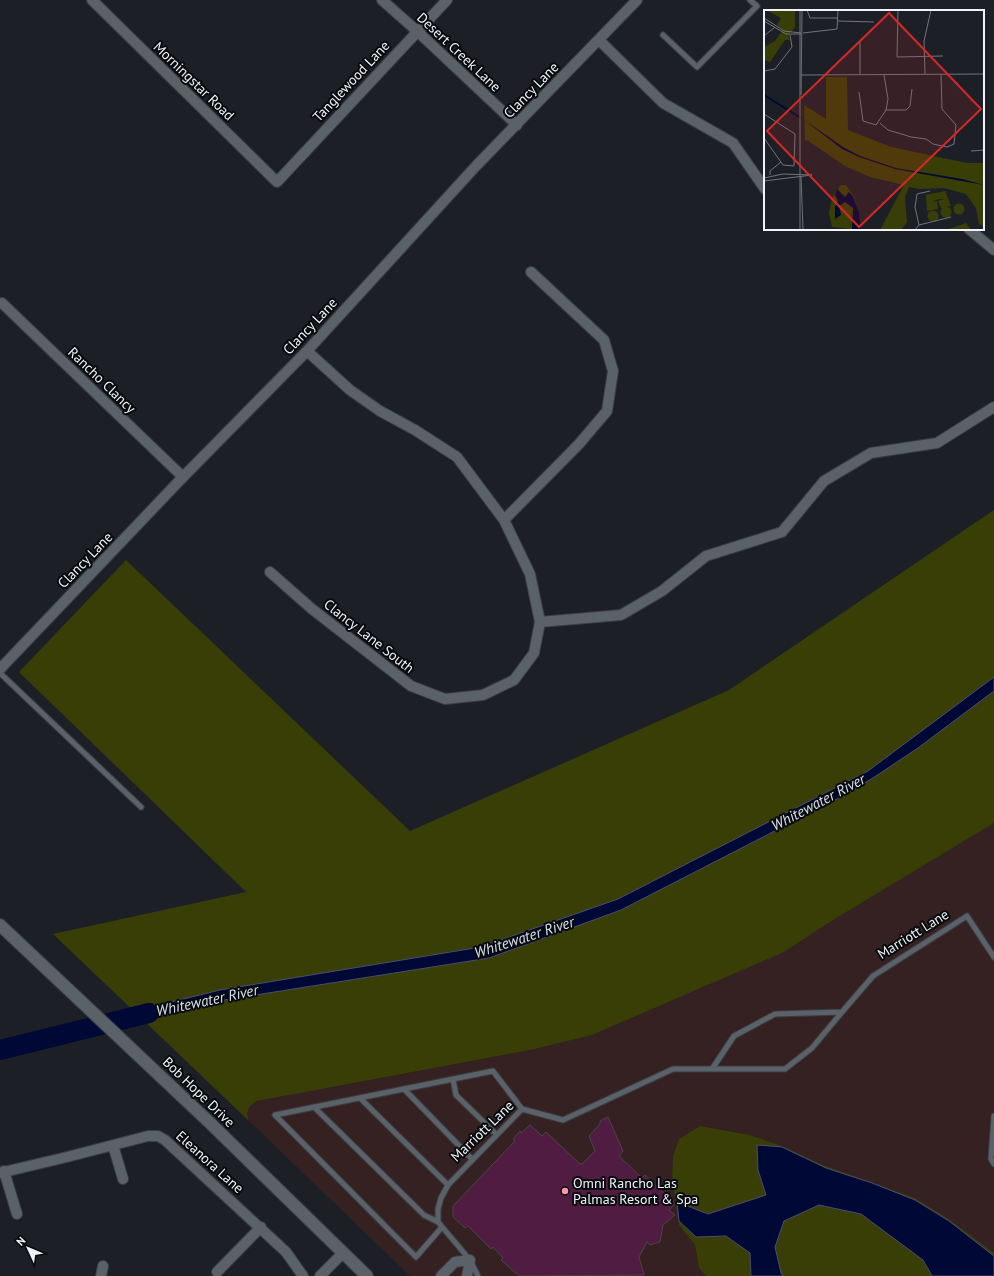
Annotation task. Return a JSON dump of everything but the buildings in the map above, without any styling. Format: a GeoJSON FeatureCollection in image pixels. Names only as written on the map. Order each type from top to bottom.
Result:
{"type":"FeatureCollection","features":[{"type":"Feature","properties":{"kind":"main road","name":"Bob Hope Drive"},"geometry":{"type":"LineString","coordinates":[[0,921],[4,928],[209,1122],[367,1276]]}},
{"type":"Feature","properties":{"kind":"street","name":"Morningstar Road"},"geometry":{"type":"LineString","coordinates":[[92,0],[277,182]]}},
{"type":"Feature","properties":{"kind":"street","name":"Desert Creek Lane"},"geometry":{"type":"LineString","coordinates":[[382,0],[517,125]]}},
{"type":"Feature","properties":{"kind":"street","name":"Tanglewood Lane"},"geometry":{"type":"LineString","coordinates":[[277,182],[447,0]]}},
{"type":"Feature","properties":{"kind":"street","name":"Clancy Lane"},"geometry":{"type":"LineString","coordinates":[[0,669],[183,477],[307,351],[466,178],[637,0]]}},
{"type":"Feature","properties":{"kind":"street"},"geometry":{"type":"LineString","coordinates":[[599,40],[662,103],[733,143],[764,188]]}},
{"type":"Feature","properties":{"kind":"street"},"geometry":{"type":"LineString","coordinates":[[970,230],[994,250]]}},
{"type":"Feature","properties":{"kind":"street"},"geometry":{"type":"LineString","coordinates":[[504,520],[579,444],[607,411],[613,370],[604,340],[531,272]]}},
{"type":"Feature","properties":{"kind":"street","name":"Rancho Clancy"},"geometry":{"type":"LineString","coordinates":[[2,303],[183,477]]}},
{"type":"Feature","properties":{"kind":"street","name":"Clancy Lane South"},"geometry":{"type":"LineString","coordinates":[[270,572],[312,609],[411,686],[445,699],[483,695],[514,680],[534,653],[540,622],[530,574],[504,520],[457,457],[415,430],[380,411],[350,390],[307,351]]}},
{"type":"Feature","properties":{"kind":"street"},"geometry":{"type":"LineString","coordinates":[[540,622],[621,615],[662,591],[706,556],[782,532],[824,481],[871,453],[937,443],[994,407]]}},
{"type":"Feature","properties":{"kind":"street","name":"Eleanora Lane"},"geometry":{"type":"LineString","coordinates":[[2,1172],[148,1136],[158,1136],[165,1140],[215,1187],[261,1227],[286,1252],[303,1276]]}},
{"type":"Feature","properties":{"kind":"street"},"geometry":{"type":"LineString","coordinates":[[113,1145],[123,1179]]}},
{"type":"Feature","properties":{"kind":"street"},"geometry":{"type":"LineString","coordinates":[[2,1172],[17,1214]]}},
{"type":"Feature","properties":{"kind":"street"},"geometry":{"type":"LineString","coordinates":[[217,1272],[261,1227]]}},
{"type":"Feature","properties":{"kind":"street"},"geometry":{"type":"LineString","coordinates":[[320,1276],[343,1253]]}},
{"type":"Feature","properties":{"kind":"street"},"geometry":{"type":"LineString","coordinates":[[441,1276],[455,1262],[470,1260],[467,1276]]}},
{"type":"Feature","properties":{"kind":"lane"},"geometry":{"type":"LineString","coordinates":[[663,34],[697,68],[757,6],[750,0]]}},
{"type":"Feature","properties":{"kind":"lane"},"geometry":{"type":"LineString","coordinates":[[0,673],[141,807]]}},
{"type":"Feature","properties":{"kind":"lane","name":"Marriott Lane"},"geometry":{"type":"LineString","coordinates":[[438,1222],[438,1209],[441,1198],[448,1185],[522,1109],[563,1120],[673,1069],[785,1069],[812,1048],[872,976],[967,916],[994,956]]}},
{"type":"Feature","properties":{"kind":"lane"},"geometry":{"type":"LineString","coordinates":[[712,1068],[734,1036],[775,1014],[842,1012]]}},
{"type":"Feature","properties":{"kind":"lane"},"geometry":{"type":"LineString","coordinates":[[442,1227],[416,1257],[275,1115],[493,1071],[522,1109]]}},
{"type":"Feature","properties":{"kind":"lane"},"geometry":{"type":"LineString","coordinates":[[453,1079],[456,1096],[496,1134]]}},
{"type":"Feature","properties":{"kind":"lane"},"geometry":{"type":"LineString","coordinates":[[404,1089],[472,1159]]}},
{"type":"Feature","properties":{"kind":"lane"},"geometry":{"type":"LineString","coordinates":[[360,1098],[448,1185]]}},
{"type":"Feature","properties":{"kind":"lane"},"geometry":{"type":"LineString","coordinates":[[314,1107],[424,1215],[438,1222],[470,1260],[478,1276]]}},
{"type":"Feature","properties":{"kind":"lane"},"geometry":{"type":"LineString","coordinates":[[994,1116],[991,1159],[994,1164]]}},
{"type":"Feature","properties":{"kind":"shaded area"},"geometry":{"type":"Polygon","coordinates":[[[994,823],[994,1253],[950,1220],[915,1198],[823,1165],[782,1146],[750,1135],[700,1126],[679,1139],[673,1156],[672,1177],[679,1225],[695,1245],[699,1268],[706,1276],[410,1276],[249,1121],[247,1116],[248,1109],[257,1101],[535,1049],[592,1035],[784,952],[838,917],[994,823]]]}},
{"type":"Feature","properties":{"kind":"green space"},"geometry":{"type":"Polygon","coordinates":[[[994,510],[994,823],[838,917],[784,952],[592,1035],[535,1049],[257,1101],[248,1109],[247,1115],[249,1121],[53,934],[246,892],[19,672],[126,560],[410,831],[729,690],[994,510]]]}},
{"type":"Feature","properties":{"kind":"green space"},"geometry":{"type":"Polygon","coordinates":[[[700,1126],[750,1135],[782,1146],[823,1165],[915,1198],[950,1220],[994,1253],[994,1276],[706,1276],[699,1268],[695,1245],[679,1225],[672,1177],[673,1156],[679,1139],[700,1126]]]}},
{"type":"Feature","properties":{"kind":"water"},"geometry":{"type":"Polygon","coordinates":[[[994,677],[994,691],[918,748],[873,778],[835,800],[621,910],[489,958],[224,1000],[128,1023],[118,1015],[220,990],[481,947],[618,899],[868,771],[994,677]]]}},
{"type":"Feature","properties":{"kind":"water"},"geometry":{"type":"Polygon","coordinates":[[[757,1145],[782,1147],[826,1168],[872,1183],[915,1200],[949,1221],[994,1256],[994,1276],[932,1276],[923,1260],[861,1214],[819,1205],[784,1221],[775,1247],[783,1276],[751,1276],[750,1253],[726,1236],[696,1237],[679,1221],[677,1202],[708,1214],[766,1195],[758,1170],[757,1145]]]}},
{"type":"Feature","properties":{"kind":"waterway","name":"Whitewater River"},"geometry":{"type":"LineString","coordinates":[[0,1050],[149,1013]]}},
{"type":"Feature","properties":{"kind":"place","name":"Omni Rancho Las Palmas Resort & Spa"},"geometry":{"type":"Point","coordinates":[565,1191]}}]}
